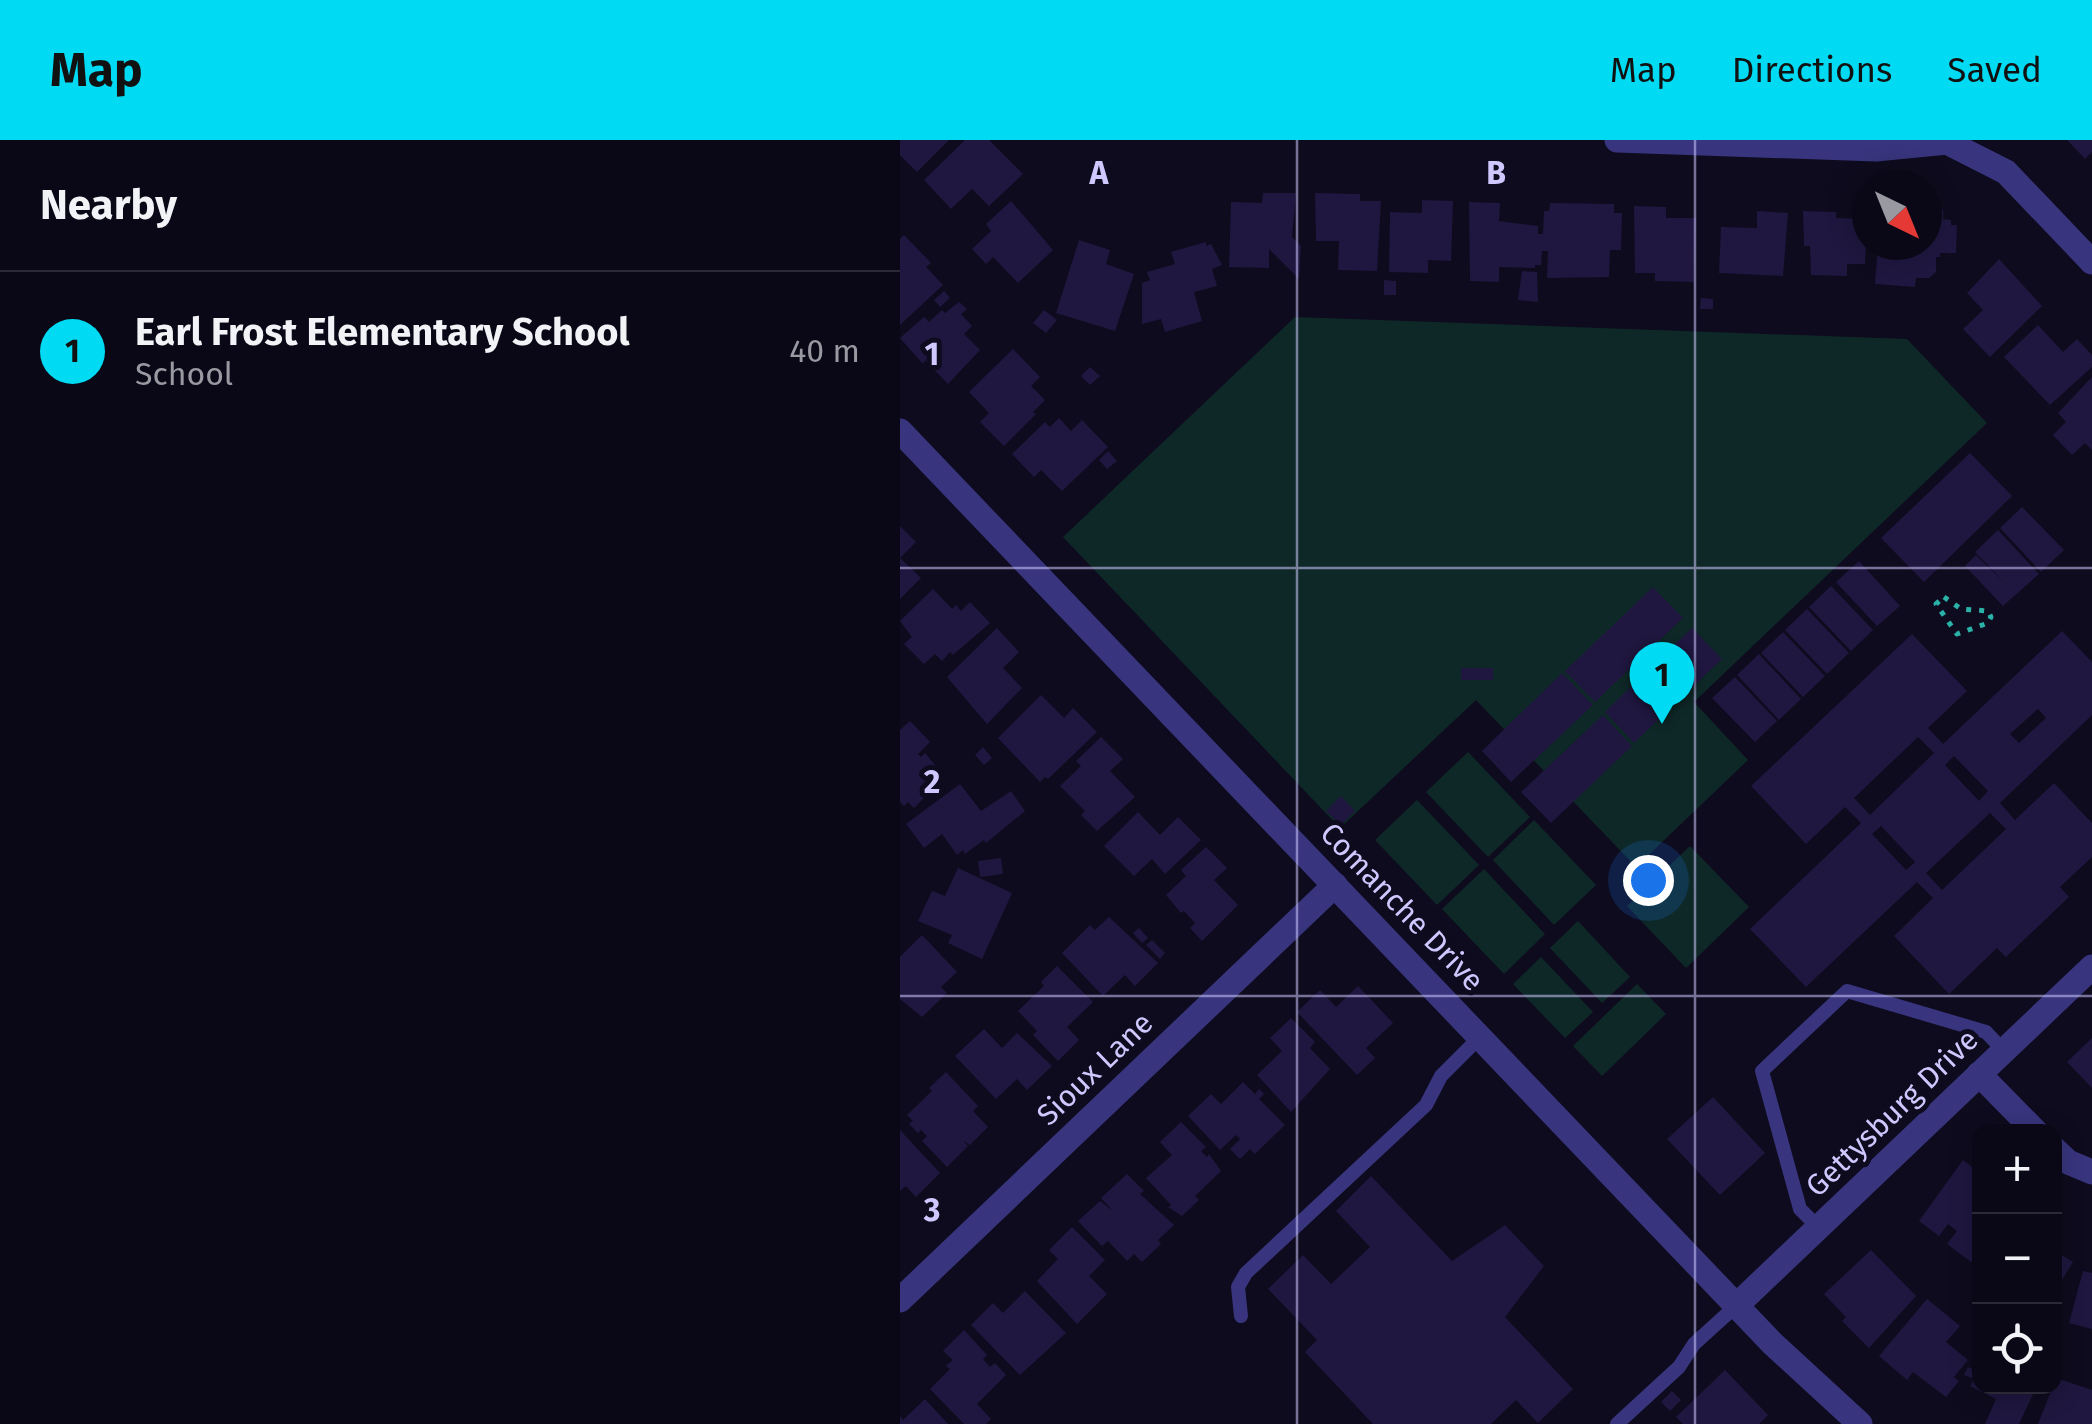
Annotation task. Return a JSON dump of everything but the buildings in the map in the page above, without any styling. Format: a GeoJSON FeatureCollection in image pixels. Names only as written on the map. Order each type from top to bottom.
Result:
{"type":"FeatureCollection","features":[{"type":"Feature","properties":{"kind":"street"},"geometry":{"type":"LineString","coordinates":[[1616,140],[1876,149],[1947,142],[2006,172],[2092,262]]}},
{"type":"Feature","properties":{"kind":"street","name":"Comanche Drive"},"geometry":{"type":"LineString","coordinates":[[900,432],[1737,1305],[1855,1423]]}},
{"type":"Feature","properties":{"kind":"street","name":"Sioux Lane"},"geometry":{"type":"LineString","coordinates":[[900,1300],[1335,885]]}},
{"type":"Feature","properties":{"kind":"street","name":"Gettysburg Drive"},"geometry":{"type":"LineString","coordinates":[[1737,1305],[2092,967]]}},
{"type":"Feature","properties":{"kind":"street"},"geometry":{"type":"LineString","coordinates":[[1979,1074],[2028,1124]]}},
{"type":"Feature","properties":{"kind":"street"},"geometry":{"type":"LineString","coordinates":[[2062,1156],[2092,1172]]}},
{"type":"Feature","properties":{"kind":"lane"},"geometry":{"type":"LineString","coordinates":[[1819,1228],[1800,1209],[1762,1071],[1847,991],[1986,1032],[2004,1051]]}},
{"type":"Feature","properties":{"kind":"lane"},"geometry":{"type":"LineString","coordinates":[[1241,1316],[1238,1287],[1246,1273],[1426,1105],[1441,1076],[1481,1036]]}},
{"type":"Feature","properties":{"kind":"lane"},"geometry":{"type":"LineString","coordinates":[[1617,1424],[1737,1305]]}},
{"type":"Feature","properties":{"kind":"path"},"geometry":{"type":"LineString","coordinates":[[1944,597],[1961,608],[1982,609],[1991,616],[1988,623],[1957,634],[1936,604],[1944,597]]}},
{"type":"Feature","properties":{"kind":"green space"},"geometry":{"type":"Polygon","coordinates":[[[1295,317],[1907,339],[1987,423],[1694,702],[1748,760],[1636,867],[1476,700],[1340,828],[1063,537],[1295,317]]]}},
{"type":"Feature","properties":{"kind":"green space"},"geometry":{"type":"Polygon","coordinates":[[[1468,752],[1530,817],[1488,857],[1426,792],[1468,752]]]}},
{"type":"Feature","properties":{"kind":"green space"},"geometry":{"type":"Polygon","coordinates":[[[1417,800],[1479,865],[1437,905],[1375,840],[1417,800]]]}},
{"type":"Feature","properties":{"kind":"green space"},"geometry":{"type":"Polygon","coordinates":[[[1534,820],[1596,885],[1554,925],[1493,860],[1534,820]]]}},
{"type":"Feature","properties":{"kind":"green space"},"geometry":{"type":"Polygon","coordinates":[[[1690,846],[1749,907],[1686,968],[1627,906],[1690,846]]]}},
{"type":"Feature","properties":{"kind":"green space"},"geometry":{"type":"Polygon","coordinates":[[[1484,869],[1545,934],[1504,974],[1442,909],[1484,869]]]}},
{"type":"Feature","properties":{"kind":"green space"},"geometry":{"type":"Polygon","coordinates":[[[1578,921],[1630,977],[1602,1003],[1550,948],[1578,921]]]}},
{"type":"Feature","properties":{"kind":"green space"},"geometry":{"type":"Polygon","coordinates":[[[1541,957],[1593,1012],[1565,1038],[1513,984],[1541,957]]]}},
{"type":"Feature","properties":{"kind":"green space"},"geometry":{"type":"Polygon","coordinates":[[[1637,984],[1666,1014],[1602,1076],[1573,1046],[1637,984]]]}},
{"type":"Feature","properties":{"kind":"place","name":"Earl Frost Elementary School"},"geometry":{"type":"Point","coordinates":[1662,724]}}]}
